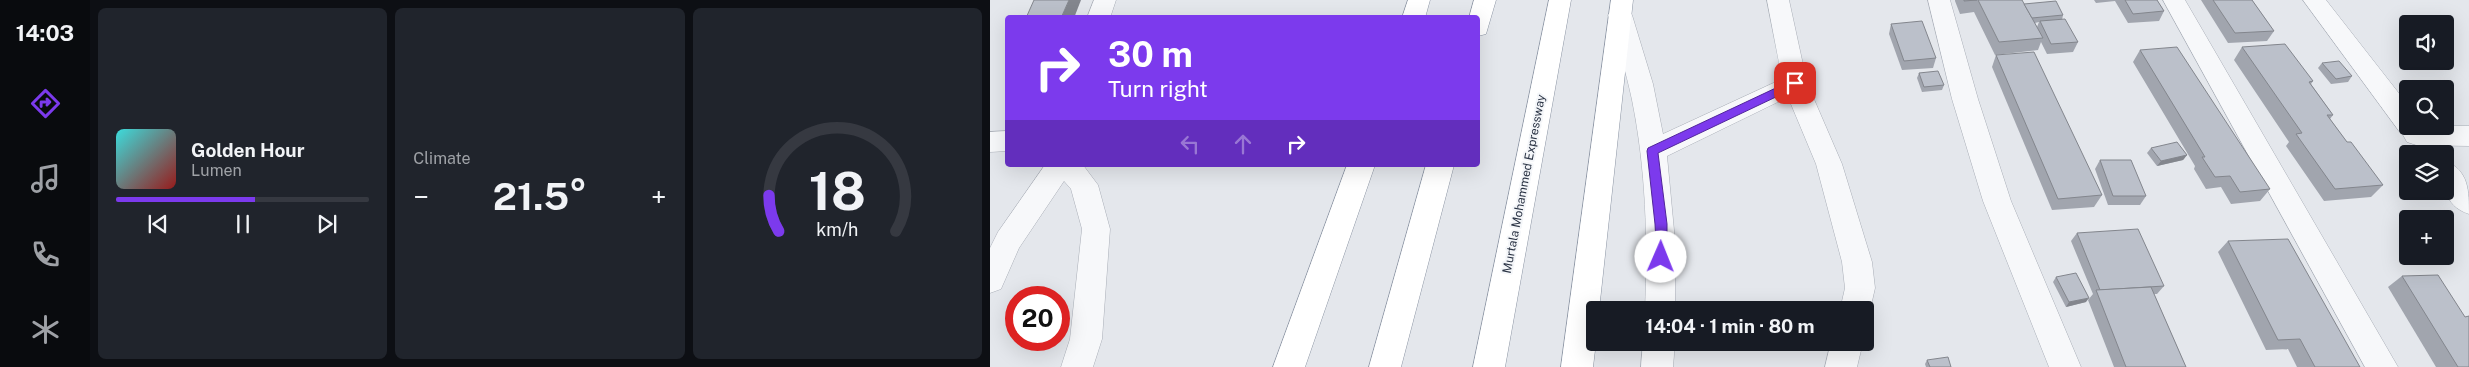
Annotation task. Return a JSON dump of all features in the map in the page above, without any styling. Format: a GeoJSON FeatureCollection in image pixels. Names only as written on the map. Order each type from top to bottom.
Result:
{"type":"FeatureCollection","features":[{"type":"Feature","properties":{"kind":"highway"},"geometry":{"type":"LineString","coordinates":[[1414,15],[1419,0]]}},
{"type":"Feature","properties":{"kind":"highway"},"geometry":{"type":"LineString","coordinates":[[1480,20],[1485,0]]}},
{"type":"Feature","properties":{"kind":"highway","name":"Murtala Mohammed Expressway"},"geometry":{"type":"LineString","coordinates":[[1489,367],[1560,0]]}},
{"type":"Feature","properties":{"kind":"highway"},"geometry":{"type":"LineString","coordinates":[[1577,367],[1621,8]]}},
{"type":"Feature","properties":{"kind":"highway"},"geometry":{"type":"LineString","coordinates":[[1289,367],[1360,167]]}},
{"type":"Feature","properties":{"kind":"highway"},"geometry":{"type":"LineString","coordinates":[[1385,367],[1439,167]]}},
{"type":"Feature","properties":{"kind":"street"},"geometry":{"type":"LineString","coordinates":[[1099,15],[1105,0]]}},
{"type":"Feature","properties":{"kind":"street"},"geometry":{"type":"LineString","coordinates":[[1778,0],[1795,83],[1829,164],[1857,262],[1860,288],[1857,301]]}},
{"type":"Feature","properties":{"kind":"street"},"geometry":{"type":"LineString","coordinates":[[1939,0],[1965,99],[1997,201],[2065,367]]}},
{"type":"Feature","properties":{"kind":"street"},"geometry":{"type":"LineString","coordinates":[[2174,0],[2382,367]]}},
{"type":"Feature","properties":{"kind":"street"},"geometry":{"type":"LineString","coordinates":[[2314,0],[2399,112]]}},
{"type":"Feature","properties":{"kind":"street"},"geometry":{"type":"LineString","coordinates":[[1621,8],[1649,125],[1661,224],[1660,301]]}},
{"type":"Feature","properties":{"kind":"street"},"geometry":{"type":"LineString","coordinates":[[1652,151],[1795,83]]}},
{"type":"Feature","properties":{"kind":"street"},"geometry":{"type":"LineString","coordinates":[[2416,135],[2469,136]]}},
{"type":"Feature","properties":{"kind":"street"},"geometry":{"type":"LineString","coordinates":[[990,142],[1005,141]]}},
{"type":"Feature","properties":{"kind":"street"},"geometry":{"type":"LineString","coordinates":[[990,280],[1008,241],[1059,167]]}},
{"type":"Feature","properties":{"kind":"street"},"geometry":{"type":"LineString","coordinates":[[1069,167],[1084,185],[1096,229],[1086,340],[1077,367]]}},
{"type":"Feature","properties":{"kind":"street"},"geometry":{"type":"LineString","coordinates":[[2454,184],[2469,204]]}},
{"type":"Feature","properties":{"kind":"street"},"geometry":{"type":"LineString","coordinates":[[1657,367],[1658,351]]}},
{"type":"Feature","properties":{"kind":"street"},"geometry":{"type":"LineString","coordinates":[[1841,367],[1845,351]]}},
{"type":"Feature","properties":{"kind":"building"},"geometry":{"type":"Polygon","coordinates":[[[1034,0],[1069,0],[1062,15],[1027,15],[1034,0]]]}},
{"type":"Feature","properties":{"kind":"building"},"geometry":{"type":"Polygon","coordinates":[[[1978,0],[2022,0],[2043,38],[1999,42],[1978,0]]]}},
{"type":"Feature","properties":{"kind":"building"},"geometry":{"type":"Polygon","coordinates":[[[2125,0],[2157,0],[2164,11],[2133,14],[2125,0]]]}},
{"type":"Feature","properties":{"kind":"building"},"geometry":{"type":"Polygon","coordinates":[[[2213,0],[2252,0],[2274,31],[2235,33],[2213,0]]]}},
{"type":"Feature","properties":{"kind":"building"},"geometry":{"type":"Polygon","coordinates":[[[2056,1],[2063,15],[2032,18],[2024,4],[2056,1]]]}},
{"type":"Feature","properties":{"kind":"building"},"geometry":{"type":"Polygon","coordinates":[[[2065,19],[2078,42],[2051,44],[2040,21],[2065,19]]]}},
{"type":"Feature","properties":{"kind":"building"},"geometry":{"type":"Polygon","coordinates":[[[1922,21],[1936,58],[1904,61],[1891,24],[1922,21]]]}},
{"type":"Feature","properties":{"kind":"building"},"geometry":{"type":"Polygon","coordinates":[[[2285,44],[2313,81],[2309,82],[2333,115],[2327,115],[2347,142],[2351,142],[2383,185],[2335,189],[2296,134],[2302,133],[2242,47],[2285,44]]]}},
{"type":"Feature","properties":{"kind":"building"},"geometry":{"type":"Polygon","coordinates":[[[2177,47],[2270,189],[2240,192],[2230,176],[2215,177],[2202,157],[2205,157],[2140,50],[2177,47]]]}},
{"type":"Feature","properties":{"kind":"building"},"geometry":{"type":"Polygon","coordinates":[[[2034,52],[2102,195],[2058,199],[1996,55],[2034,52]]]}},
{"type":"Feature","properties":{"kind":"building"},"geometry":{"type":"Polygon","coordinates":[[[2339,61],[2352,76],[2336,79],[2322,63],[2339,61]]]}},
{"type":"Feature","properties":{"kind":"building"},"geometry":{"type":"Polygon","coordinates":[[[1938,71],[1944,85],[1924,87],[1919,73],[1938,71]]]}},
{"type":"Feature","properties":{"kind":"building"},"geometry":{"type":"Polygon","coordinates":[[[2177,142],[2187,155],[2161,161],[2151,148],[2177,142]]]}},
{"type":"Feature","properties":{"kind":"building"},"geometry":{"type":"Polygon","coordinates":[[[2100,160],[2131,160],[2146,196],[2113,196],[2100,160]]]}},
{"type":"Feature","properties":{"kind":"building"},"geometry":{"type":"Polygon","coordinates":[[[2138,229],[2164,286],[2100,290],[2077,233],[2138,229]]]}},
{"type":"Feature","properties":{"kind":"building"},"geometry":{"type":"Polygon","coordinates":[[[2288,239],[2360,367],[2315,367],[2300,339],[2278,340],[2228,241],[2288,239]]]}},
{"type":"Feature","properties":{"kind":"building"},"geometry":{"type":"Polygon","coordinates":[[[2076,273],[2089,298],[2069,302],[2056,277],[2076,273]]]}},
{"type":"Feature","properties":{"kind":"building"},"geometry":{"type":"Polygon","coordinates":[[[2438,275],[2465,317],[2469,316],[2469,367],[2458,367],[2402,276],[2438,275]]]}},
{"type":"Feature","properties":{"kind":"building"},"geometry":{"type":"Polygon","coordinates":[[[2151,287],[2186,367],[2126,367],[2096,290],[2151,287]]]}},
{"type":"Feature","properties":{"kind":"building"},"geometry":{"type":"Polygon","coordinates":[[[1948,357],[1951,367],[1930,367],[1927,360],[1948,357]]]}},
{"type":"Feature","properties":{"kind":"route"},"geometry":{"type":"LineString","coordinates":[[1661,257],[1661,224],[1652,151],[1795,83]]}}]}
